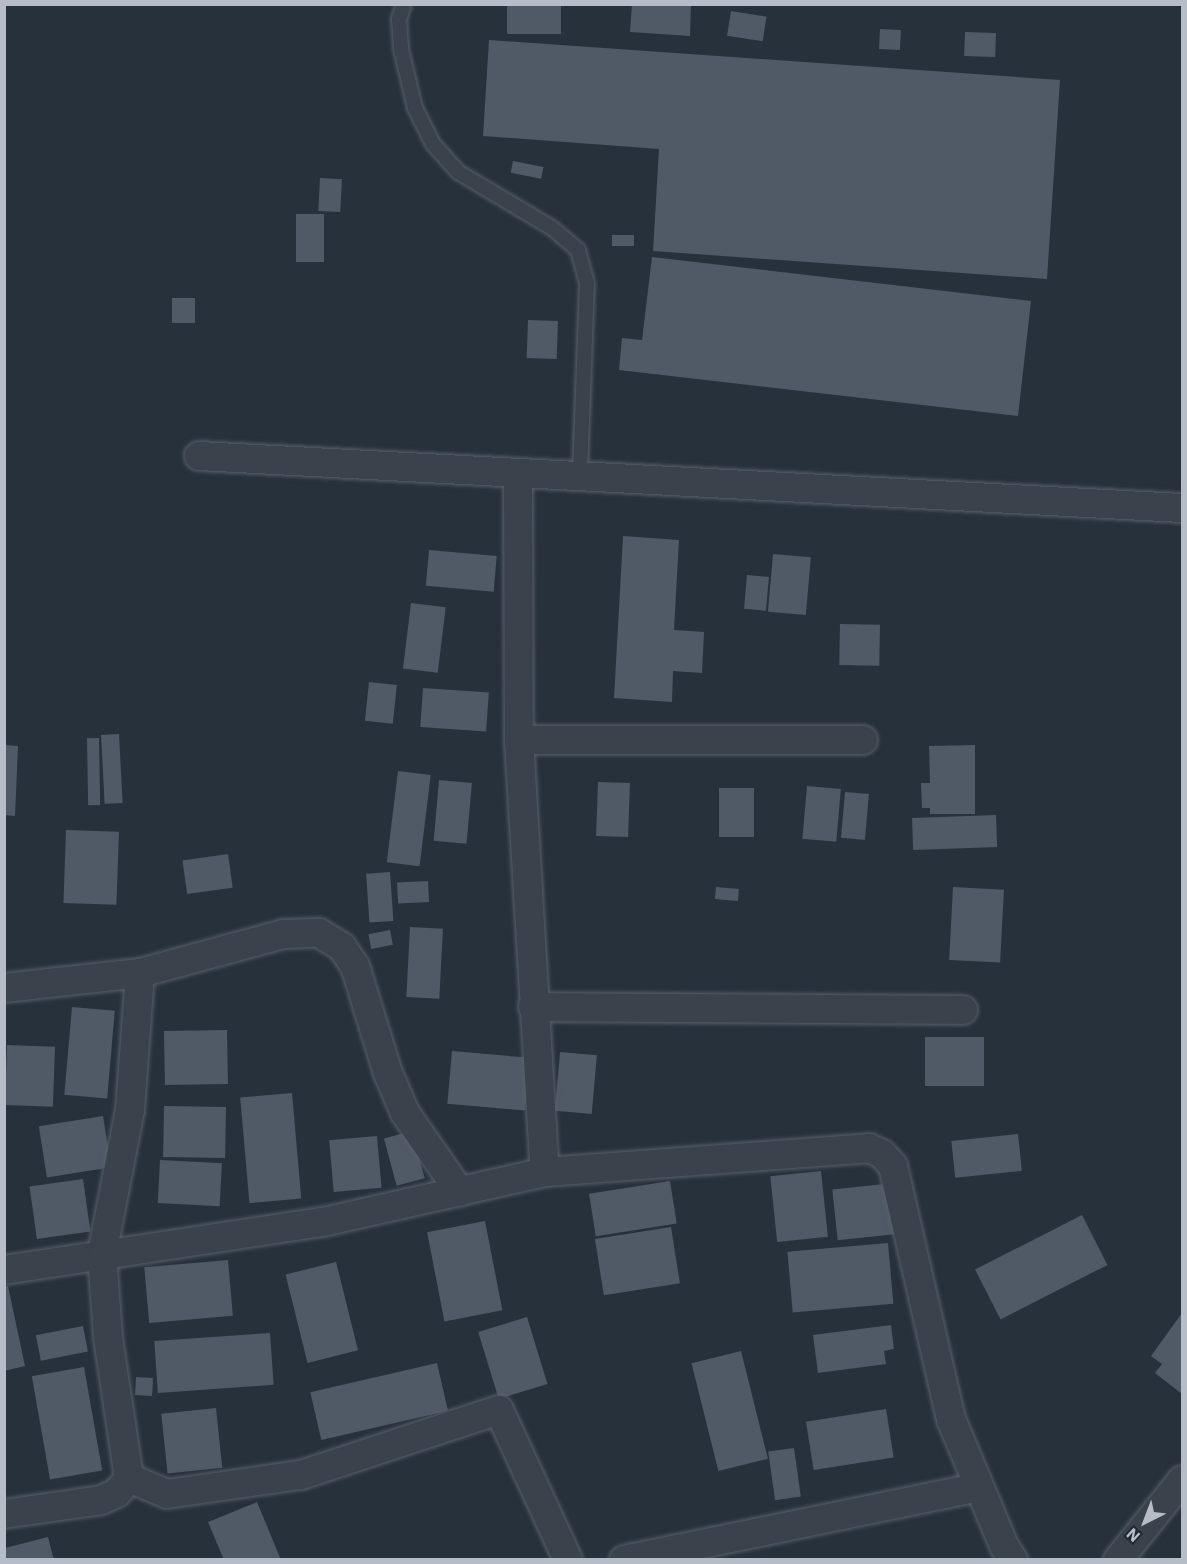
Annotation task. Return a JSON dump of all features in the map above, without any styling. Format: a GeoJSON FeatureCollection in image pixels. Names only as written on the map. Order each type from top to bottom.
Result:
{"type":"FeatureCollection","features":[{"type":"Feature","properties":{"kind":"street"},"geometry":{"type":"LineString","coordinates":[[199,456],[1182,508]]}},
{"type":"Feature","properties":{"kind":"street"},"geometry":{"type":"LineString","coordinates":[[518,473],[519,740],[533,1007],[545,1172]]}},
{"type":"Feature","properties":{"kind":"street"},"geometry":{"type":"LineString","coordinates":[[519,740],[863,740]]}},
{"type":"Feature","properties":{"kind":"street"},"geometry":{"type":"LineString","coordinates":[[4,988],[140,973],[284,934],[318,933],[342,946],[355,966],[388,1073],[405,1113],[460,1191]]}},
{"type":"Feature","properties":{"kind":"street"},"geometry":{"type":"LineString","coordinates":[[4,1515],[101,1500],[117,1493],[129,1478],[108,1336],[102,1254],[130,1110],[140,973]]}},
{"type":"Feature","properties":{"kind":"street"},"geometry":{"type":"LineString","coordinates":[[533,1007],[963,1010]]}},
{"type":"Feature","properties":{"kind":"street"},"geometry":{"type":"LineString","coordinates":[[4,1270],[323,1222],[545,1172],[869,1148],[882,1154],[893,1166],[951,1419],[1013,1560]]}},
{"type":"Feature","properties":{"kind":"street"},"geometry":{"type":"LineString","coordinates":[[129,1478],[167,1494],[301,1475],[499,1410],[568,1560]]}},
{"type":"Feature","properties":{"kind":"street"},"geometry":{"type":"LineString","coordinates":[[1118,1560],[1182,1480]]}},
{"type":"Feature","properties":{"kind":"street"},"geometry":{"type":"LineString","coordinates":[[624,1560],[979,1487]]}},
{"type":"Feature","properties":{"kind":"lane"},"geometry":{"type":"LineString","coordinates":[[404,4],[399,19],[401,49],[415,108],[433,144],[458,172],[552,228],[578,250],[587,283],[580,476]]}},
{"type":"Feature","properties":{"kind":"building"},"geometry":{"type":"Polygon","coordinates":[[[507,4],[561,4],[561,34],[507,34],[507,4]]]}},
{"type":"Feature","properties":{"kind":"building"},"geometry":{"type":"Polygon","coordinates":[[[632,4],[691,4],[690,36],[630,32],[632,4]]]}},
{"type":"Feature","properties":{"kind":"building"},"geometry":{"type":"Polygon","coordinates":[[[731,11],[767,17],[763,41],[727,36],[731,11]]]}},
{"type":"Feature","properties":{"kind":"building"},"geometry":{"type":"Polygon","coordinates":[[[880,29],[901,30],[900,50],[879,49],[880,29]]]}},
{"type":"Feature","properties":{"kind":"building"},"geometry":{"type":"Polygon","coordinates":[[[965,32],[996,33],[995,57],[964,56],[965,32]]]}},
{"type":"Feature","properties":{"kind":"building"},"geometry":{"type":"Polygon","coordinates":[[[489,40],[1060,80],[1047,279],[653,251],[659,149],[483,136],[489,40]]]}},
{"type":"Feature","properties":{"kind":"building"},"geometry":{"type":"Polygon","coordinates":[[[513,161],[543,167],[541,179],[511,173],[513,161]]]}},
{"type":"Feature","properties":{"kind":"building"},"geometry":{"type":"Polygon","coordinates":[[[320,178],[342,179],[340,212],[318,211],[320,178]]]}},
{"type":"Feature","properties":{"kind":"building"},"geometry":{"type":"Polygon","coordinates":[[[296,214],[324,214],[324,262],[296,262],[296,214]]]}},
{"type":"Feature","properties":{"kind":"building"},"geometry":{"type":"Polygon","coordinates":[[[612,235],[634,235],[634,246],[612,246],[612,235]]]}},
{"type":"Feature","properties":{"kind":"building"},"geometry":{"type":"Polygon","coordinates":[[[652,257],[1031,301],[1018,416],[619,370],[622,338],[642,340],[652,257]]]}},
{"type":"Feature","properties":{"kind":"building"},"geometry":{"type":"Polygon","coordinates":[[[172,298],[195,298],[195,323],[172,323],[172,298]]]}},
{"type":"Feature","properties":{"kind":"building"},"geometry":{"type":"Polygon","coordinates":[[[528,320],[558,321],[557,359],[527,358],[528,320]]]}},
{"type":"Feature","properties":{"kind":"building"},"geometry":{"type":"Polygon","coordinates":[[[623,536],[679,540],[674,630],[704,632],[702,673],[673,671],[672,702],[614,698],[623,536]]]}},
{"type":"Feature","properties":{"kind":"building"},"geometry":{"type":"Polygon","coordinates":[[[429,550],[497,556],[494,592],[426,586],[429,550]]]}},
{"type":"Feature","properties":{"kind":"building"},"geometry":{"type":"Polygon","coordinates":[[[773,554],[811,557],[806,615],[768,612],[773,554]]]}},
{"type":"Feature","properties":{"kind":"building"},"geometry":{"type":"Polygon","coordinates":[[[747,575],[769,577],[766,611],[744,609],[747,575]]]}},
{"type":"Feature","properties":{"kind":"building"},"geometry":{"type":"Polygon","coordinates":[[[411,603],[446,607],[438,673],[403,669],[411,603]]]}},
{"type":"Feature","properties":{"kind":"building"},"geometry":{"type":"Polygon","coordinates":[[[840,624],[880,625],[879,666],[839,665],[840,624]]]}},
{"type":"Feature","properties":{"kind":"building"},"geometry":{"type":"Polygon","coordinates":[[[369,682],[397,685],[393,724],[365,721],[369,682]]]}},
{"type":"Feature","properties":{"kind":"building"},"geometry":{"type":"Polygon","coordinates":[[[423,688],[489,693],[486,732],[420,727],[423,688]]]}},
{"type":"Feature","properties":{"kind":"building"},"geometry":{"type":"Polygon","coordinates":[[[119,734],[123,803],[105,804],[101,735],[119,734]]]}},
{"type":"Feature","properties":{"kind":"building"},"geometry":{"type":"Polygon","coordinates":[[[87,738],[99,738],[100,805],[88,805],[87,738]]]}},
{"type":"Feature","properties":{"kind":"building"},"geometry":{"type":"Polygon","coordinates":[[[4,745],[18,746],[15,816],[4,815],[4,745]]]}},
{"type":"Feature","properties":{"kind":"building"},"geometry":{"type":"Polygon","coordinates":[[[975,745],[975,814],[930,814],[930,808],[922,808],[921,783],[930,783],[929,746],[975,745]]]}},
{"type":"Feature","properties":{"kind":"building"},"geometry":{"type":"Polygon","coordinates":[[[398,771],[431,775],[420,866],[387,862],[398,771]]]}},
{"type":"Feature","properties":{"kind":"building"},"geometry":{"type":"Polygon","coordinates":[[[439,780],[472,783],[467,844],[434,841],[439,780]]]}},
{"type":"Feature","properties":{"kind":"building"},"geometry":{"type":"Polygon","coordinates":[[[598,782],[630,783],[628,837],[596,836],[598,782]]]}},
{"type":"Feature","properties":{"kind":"building"},"geometry":{"type":"Polygon","coordinates":[[[807,786],[841,789],[836,842],[802,839],[807,786]]]}},
{"type":"Feature","properties":{"kind":"building"},"geometry":{"type":"Polygon","coordinates":[[[719,788],[754,788],[754,837],[719,837],[719,788]]]}},
{"type":"Feature","properties":{"kind":"building"},"geometry":{"type":"Polygon","coordinates":[[[845,792],[869,794],[865,840],[841,838],[845,792]]]}},
{"type":"Feature","properties":{"kind":"building"},"geometry":{"type":"Polygon","coordinates":[[[996,815],[997,847],[913,850],[912,818],[996,815]]]}},
{"type":"Feature","properties":{"kind":"building"},"geometry":{"type":"Polygon","coordinates":[[[66,830],[119,832],[116,905],[63,903],[66,830]]]}},
{"type":"Feature","properties":{"kind":"building"},"geometry":{"type":"Polygon","coordinates":[[[228,854],[233,888],[187,894],[182,860],[228,854]]]}},
{"type":"Feature","properties":{"kind":"building"},"geometry":{"type":"Polygon","coordinates":[[[390,872],[393,921],[369,923],[366,874],[390,872]]]}},
{"type":"Feature","properties":{"kind":"building"},"geometry":{"type":"Polygon","coordinates":[[[428,881],[429,902],[398,904],[397,883],[428,881]]]}},
{"type":"Feature","properties":{"kind":"building"},"geometry":{"type":"Polygon","coordinates":[[[716,887],[739,889],[738,901],[715,899],[716,887]]]}},
{"type":"Feature","properties":{"kind":"building"},"geometry":{"type":"Polygon","coordinates":[[[953,887],[1004,890],[1000,963],[949,960],[953,887]]]}},
{"type":"Feature","properties":{"kind":"building"},"geometry":{"type":"Polygon","coordinates":[[[410,927],[443,929],[439,999],[406,997],[410,927]]]}},
{"type":"Feature","properties":{"kind":"building"},"geometry":{"type":"Polygon","coordinates":[[[390,930],[393,945],[371,949],[368,934],[390,930]]]}},
{"type":"Feature","properties":{"kind":"building"},"geometry":{"type":"Polygon","coordinates":[[[72,1007],[115,1011],[107,1098],[64,1095],[72,1007]]]}},
{"type":"Feature","properties":{"kind":"building"},"geometry":{"type":"Polygon","coordinates":[[[227,1030],[228,1084],[165,1085],[164,1031],[227,1030]]]}},
{"type":"Feature","properties":{"kind":"building"},"geometry":{"type":"Polygon","coordinates":[[[925,1037],[984,1037],[984,1086],[925,1086],[925,1037]]]}},
{"type":"Feature","properties":{"kind":"building"},"geometry":{"type":"Polygon","coordinates":[[[7,1045],[55,1047],[53,1107],[5,1105],[7,1045]]]}},
{"type":"Feature","properties":{"kind":"building"},"geometry":{"type":"Polygon","coordinates":[[[452,1051],[530,1058],[525,1111],[447,1104],[452,1051]]]}},
{"type":"Feature","properties":{"kind":"building"},"geometry":{"type":"Polygon","coordinates":[[[560,1052],[597,1055],[592,1114],[555,1111],[560,1052]]]}},
{"type":"Feature","properties":{"kind":"building"},"geometry":{"type":"Polygon","coordinates":[[[292,1093],[301,1199],[249,1203],[240,1098],[292,1093]]]}},
{"type":"Feature","properties":{"kind":"building"},"geometry":{"type":"Polygon","coordinates":[[[164,1106],[226,1107],[225,1158],[163,1157],[164,1106]]]}},
{"type":"Feature","properties":{"kind":"building"},"geometry":{"type":"Polygon","coordinates":[[[103,1116],[111,1167],[47,1178],[39,1126],[103,1116]]]}},
{"type":"Feature","properties":{"kind":"building"},"geometry":{"type":"Polygon","coordinates":[[[412,1131],[425,1178],[397,1186],[384,1139],[412,1131]]]}},
{"type":"Feature","properties":{"kind":"building"},"geometry":{"type":"Polygon","coordinates":[[[1018,1134],[1022,1171],[955,1178],[951,1141],[1018,1134]]]}},
{"type":"Feature","properties":{"kind":"building"},"geometry":{"type":"Polygon","coordinates":[[[377,1136],[382,1188],[334,1192],[329,1140],[377,1136]]]}},
{"type":"Feature","properties":{"kind":"building"},"geometry":{"type":"Polygon","coordinates":[[[160,1160],[222,1163],[220,1206],[158,1203],[160,1160]]]}},
{"type":"Feature","properties":{"kind":"building"},"geometry":{"type":"Polygon","coordinates":[[[821,1171],[828,1237],[777,1242],[770,1176],[821,1171]]]}},
{"type":"Feature","properties":{"kind":"building"},"geometry":{"type":"Polygon","coordinates":[[[83,1179],[90,1231],[37,1239],[30,1187],[83,1179]]]}},
{"type":"Feature","properties":{"kind":"building"},"geometry":{"type":"Polygon","coordinates":[[[670,1181],[677,1223],[596,1236],[589,1194],[670,1181]]]}},
{"type":"Feature","properties":{"kind":"building"},"geometry":{"type":"Polygon","coordinates":[[[894,1183],[899,1234],[838,1240],[832,1189],[894,1183]]]}},
{"type":"Feature","properties":{"kind":"building"},"geometry":{"type":"Polygon","coordinates":[[[1082,1215],[1107,1265],[1001,1319],[975,1269],[1082,1215]]]}},
{"type":"Feature","properties":{"kind":"building"},"geometry":{"type":"Polygon","coordinates":[[[485,1221],[502,1310],[444,1322],[427,1232],[485,1221]]]}},
{"type":"Feature","properties":{"kind":"building"},"geometry":{"type":"Polygon","coordinates":[[[671,1227],[680,1283],[604,1295],[595,1239],[671,1227]]]}},
{"type":"Feature","properties":{"kind":"building"},"geometry":{"type":"Polygon","coordinates":[[[888,1243],[893,1304],[793,1313],[787,1252],[888,1243]]]}},
{"type":"Feature","properties":{"kind":"building"},"geometry":{"type":"Polygon","coordinates":[[[228,1260],[233,1316],[149,1323],[144,1267],[228,1260]]]}},
{"type":"Feature","properties":{"kind":"building"},"geometry":{"type":"Polygon","coordinates":[[[336,1262],[358,1350],[308,1363],[286,1275],[336,1262]]]}},
{"type":"Feature","properties":{"kind":"building"},"geometry":{"type":"Polygon","coordinates":[[[8,1286],[25,1366],[4,1371],[4,1287],[8,1286]]]}},
{"type":"Feature","properties":{"kind":"building"},"geometry":{"type":"Polygon","coordinates":[[[1182,1313],[1182,1394],[1155,1373],[1162,1364],[1151,1356],[1182,1313]]]}},
{"type":"Feature","properties":{"kind":"building"},"geometry":{"type":"Polygon","coordinates":[[[527,1317],[547,1384],[499,1399],[478,1332],[527,1317]]]}},
{"type":"Feature","properties":{"kind":"building"},"geometry":{"type":"Polygon","coordinates":[[[891,1325],[894,1349],[884,1351],[886,1364],[818,1373],[813,1335],[891,1325]]]}},
{"type":"Feature","properties":{"kind":"building"},"geometry":{"type":"Polygon","coordinates":[[[83,1326],[88,1352],[41,1361],[36,1335],[83,1326]]]}},
{"type":"Feature","properties":{"kind":"building"},"geometry":{"type":"Polygon","coordinates":[[[270,1333],[274,1385],[158,1393],[154,1341],[270,1333]]]}},
{"type":"Feature","properties":{"kind":"building"},"geometry":{"type":"Polygon","coordinates":[[[741,1351],[768,1459],[718,1471],[692,1363],[741,1351]]]}},
{"type":"Feature","properties":{"kind":"building"},"geometry":{"type":"Polygon","coordinates":[[[437,1363],[448,1411],[321,1440],[310,1392],[437,1363]]]}},
{"type":"Feature","properties":{"kind":"building"},"geometry":{"type":"Polygon","coordinates":[[[84,1367],[102,1470],[50,1480],[32,1376],[84,1367]]]}},
{"type":"Feature","properties":{"kind":"building"},"geometry":{"type":"Polygon","coordinates":[[[136,1377],[153,1378],[152,1396],[135,1395],[136,1377]]]}},
{"type":"Feature","properties":{"kind":"building"},"geometry":{"type":"Polygon","coordinates":[[[216,1408],[222,1468],[168,1473],[161,1414],[216,1408]]]}},
{"type":"Feature","properties":{"kind":"building"},"geometry":{"type":"Polygon","coordinates":[[[886,1409],[894,1457],[814,1470],[806,1422],[886,1409]]]}},
{"type":"Feature","properties":{"kind":"building"},"geometry":{"type":"Polygon","coordinates":[[[794,1448],[801,1497],[775,1500],[768,1452],[794,1448]]]}},
{"type":"Feature","properties":{"kind":"building"},"geometry":{"type":"Polygon","coordinates":[[[257,1502],[281,1560],[224,1560],[208,1522],[257,1502]]]}},
{"type":"Feature","properties":{"kind":"building"},"geometry":{"type":"Polygon","coordinates":[[[48,1537],[54,1560],[5,1560],[5,1548],[48,1537]]]}}]}
